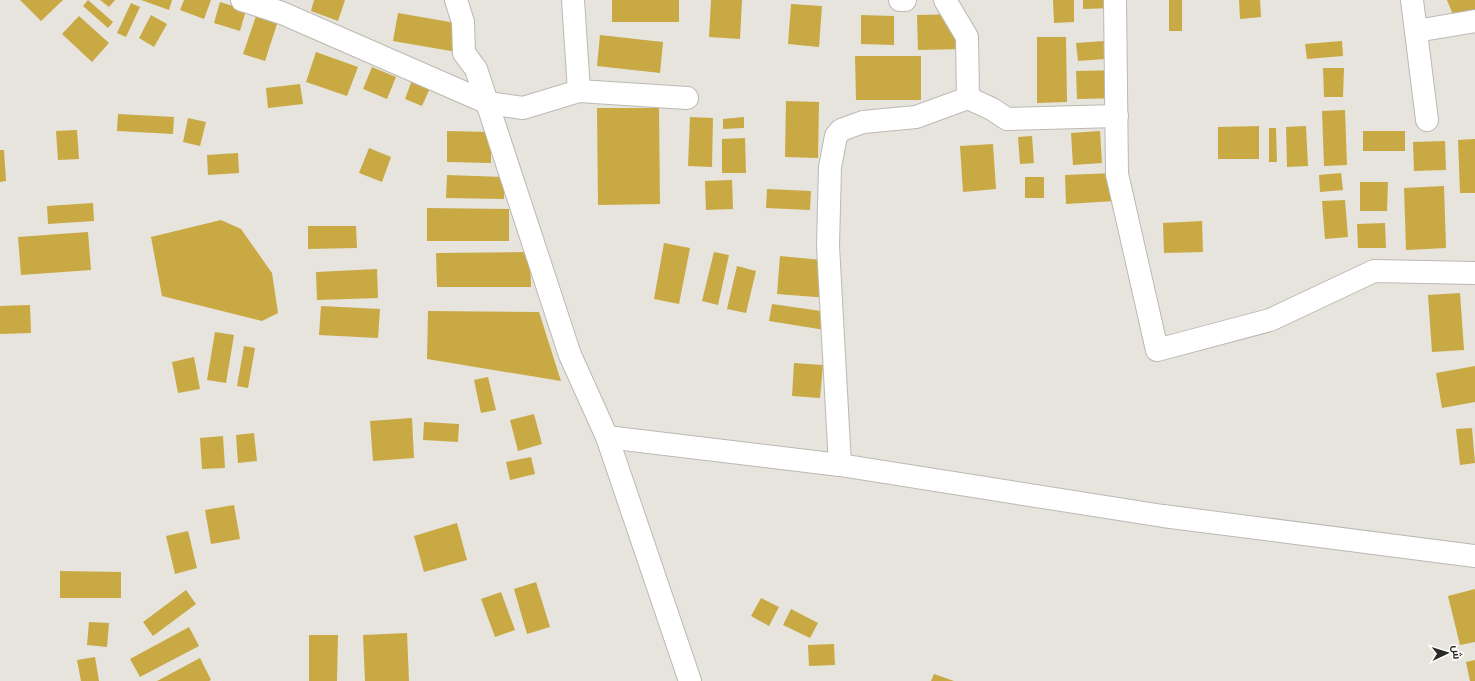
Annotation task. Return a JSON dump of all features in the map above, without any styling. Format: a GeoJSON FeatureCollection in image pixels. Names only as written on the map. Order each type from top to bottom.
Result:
{"type":"FeatureCollection","features":[{"type":"Feature","properties":{"kind":"street"},"geometry":{"type":"LineString","coordinates":[[242,0],[282,13],[488,103],[523,108],[579,90],[687,98]]}},
{"type":"Feature","properties":{"kind":"street"},"geometry":{"type":"LineString","coordinates":[[456,0],[463,22],[464,52],[476,69],[570,355],[607,437],[690,681]]}},
{"type":"Feature","properties":{"kind":"street"},"geometry":{"type":"LineString","coordinates":[[573,0],[579,90]]}},
{"type":"Feature","properties":{"kind":"street"},"geometry":{"type":"LineString","coordinates":[[900,0],[905,0]]}},
{"type":"Feature","properties":{"kind":"street"},"geometry":{"type":"LineString","coordinates":[[945,0],[967,37],[968,98]]}},
{"type":"Feature","properties":{"kind":"street"},"geometry":{"type":"LineString","coordinates":[[1115,0],[1117,174],[1157,350],[1270,320],[1374,271],[1475,273]]}},
{"type":"Feature","properties":{"kind":"street"},"geometry":{"type":"LineString","coordinates":[[1412,0],[1427,120]]}},
{"type":"Feature","properties":{"kind":"street"},"geometry":{"type":"LineString","coordinates":[[1416,30],[1475,21]]}},
{"type":"Feature","properties":{"kind":"street"},"geometry":{"type":"LineString","coordinates":[[840,465],[828,246],[830,167],[836,136],[841,130],[863,122],[916,117],[968,98],[992,109],[1007,119],[1117,116]]}},
{"type":"Feature","properties":{"kind":"street"},"geometry":{"type":"LineString","coordinates":[[607,437],[840,465],[1164,516],[1475,556]]}},
{"type":"Feature","properties":{"kind":"building"},"geometry":{"type":"Polygon","coordinates":[[[20,0],[63,0],[41,21],[20,0]]]}},
{"type":"Feature","properties":{"kind":"building"},"geometry":{"type":"Polygon","coordinates":[[[88,0],[113,22],[108,28],[83,6],[88,0]]]}},
{"type":"Feature","properties":{"kind":"building"},"geometry":{"type":"Polygon","coordinates":[[[100,0],[115,0],[109,7],[100,0]]]}},
{"type":"Feature","properties":{"kind":"building"},"geometry":{"type":"Polygon","coordinates":[[[141,0],[172,0],[169,10],[141,0]]]}},
{"type":"Feature","properties":{"kind":"building"},"geometry":{"type":"Polygon","coordinates":[[[184,0],[211,0],[204,19],[180,10],[184,0]]]}},
{"type":"Feature","properties":{"kind":"building"},"geometry":{"type":"Polygon","coordinates":[[[314,0],[345,0],[338,21],[311,11],[314,0]]]}},
{"type":"Feature","properties":{"kind":"building"},"geometry":{"type":"Polygon","coordinates":[[[612,0],[679,0],[679,22],[612,22],[612,0]]]}},
{"type":"Feature","properties":{"kind":"building"},"geometry":{"type":"Polygon","coordinates":[[[711,0],[742,0],[740,39],[709,37],[711,0]]]}},
{"type":"Feature","properties":{"kind":"building"},"geometry":{"type":"Polygon","coordinates":[[[1053,0],[1074,0],[1074,22],[1054,23],[1053,0]]]}},
{"type":"Feature","properties":{"kind":"building"},"geometry":{"type":"Polygon","coordinates":[[[1083,0],[1112,0],[1113,8],[1083,9],[1083,0]]]}},
{"type":"Feature","properties":{"kind":"building"},"geometry":{"type":"Polygon","coordinates":[[[1169,0],[1182,0],[1182,31],[1169,31],[1169,0]]]}},
{"type":"Feature","properties":{"kind":"building"},"geometry":{"type":"Polygon","coordinates":[[[1239,0],[1260,0],[1261,17],[1240,19],[1239,0]]]}},
{"type":"Feature","properties":{"kind":"building"},"geometry":{"type":"Polygon","coordinates":[[[1447,0],[1475,0],[1475,13],[1455,20],[1447,0]]]}},
{"type":"Feature","properties":{"kind":"building"},"geometry":{"type":"Polygon","coordinates":[[[220,2],[246,10],[240,31],[214,23],[220,2]]]}},
{"type":"Feature","properties":{"kind":"building"},"geometry":{"type":"Polygon","coordinates":[[[131,3],[140,7],[126,37],[117,33],[131,3]]]}},
{"type":"Feature","properties":{"kind":"building"},"geometry":{"type":"Polygon","coordinates":[[[791,4],[822,6],[819,47],[788,44],[791,4]]]}},
{"type":"Feature","properties":{"kind":"building"},"geometry":{"type":"Polygon","coordinates":[[[398,13],[473,26],[468,54],[393,41],[398,13]]]}},
{"type":"Feature","properties":{"kind":"building"},"geometry":{"type":"Polygon","coordinates":[[[962,14],[963,49],[918,50],[917,15],[962,14]]]}},
{"type":"Feature","properties":{"kind":"building"},"geometry":{"type":"Polygon","coordinates":[[[151,15],[167,24],[154,47],[139,38],[151,15]]]}},
{"type":"Feature","properties":{"kind":"building"},"geometry":{"type":"Polygon","coordinates":[[[861,15],[894,16],[894,45],[861,44],[861,15]]]}},
{"type":"Feature","properties":{"kind":"building"},"geometry":{"type":"Polygon","coordinates":[[[79,16],[109,43],[92,62],[62,34],[79,16]]]}},
{"type":"Feature","properties":{"kind":"building"},"geometry":{"type":"Polygon","coordinates":[[[256,16],[277,24],[265,61],[243,54],[256,16]]]}},
{"type":"Feature","properties":{"kind":"building"},"geometry":{"type":"Polygon","coordinates":[[[600,35],[663,42],[660,73],[597,66],[600,35]]]}},
{"type":"Feature","properties":{"kind":"building"},"geometry":{"type":"Polygon","coordinates":[[[1037,37],[1066,37],[1067,102],[1037,103],[1037,37]]]}},
{"type":"Feature","properties":{"kind":"building"},"geometry":{"type":"Polygon","coordinates":[[[1118,40],[1119,58],[1078,61],[1076,43],[1118,40]]]}},
{"type":"Feature","properties":{"kind":"building"},"geometry":{"type":"Polygon","coordinates":[[[1342,41],[1343,56],[1307,59],[1305,44],[1342,41]]]}},
{"type":"Feature","properties":{"kind":"building"},"geometry":{"type":"Polygon","coordinates":[[[316,52],[358,67],[347,96],[306,82],[316,52]]]}},
{"type":"Feature","properties":{"kind":"building"},"geometry":{"type":"Polygon","coordinates":[[[855,56],[921,56],[921,100],[856,100],[855,56]]]}},
{"type":"Feature","properties":{"kind":"building"},"geometry":{"type":"Polygon","coordinates":[[[372,67],[396,77],[387,99],[363,89],[372,67]]]}},
{"type":"Feature","properties":{"kind":"building"},"geometry":{"type":"Polygon","coordinates":[[[1323,68],[1344,68],[1343,97],[1324,97],[1323,68]]]}},
{"type":"Feature","properties":{"kind":"building"},"geometry":{"type":"Polygon","coordinates":[[[1124,70],[1125,98],[1077,99],[1076,71],[1124,70]]]}},
{"type":"Feature","properties":{"kind":"building"},"geometry":{"type":"Polygon","coordinates":[[[412,80],[430,88],[422,106],[405,99],[412,80]]]}},
{"type":"Feature","properties":{"kind":"building"},"geometry":{"type":"Polygon","coordinates":[[[300,84],[303,104],[268,108],[266,88],[300,84]]]}},
{"type":"Feature","properties":{"kind":"building"},"geometry":{"type":"Polygon","coordinates":[[[786,101],[819,102],[818,158],[785,157],[786,101]]]}},
{"type":"Feature","properties":{"kind":"building"},"geometry":{"type":"Polygon","coordinates":[[[597,108],[659,108],[660,204],[598,205],[597,108]]]}},
{"type":"Feature","properties":{"kind":"building"},"geometry":{"type":"Polygon","coordinates":[[[1345,110],[1347,165],[1324,166],[1322,111],[1345,110]]]}},
{"type":"Feature","properties":{"kind":"building"},"geometry":{"type":"Polygon","coordinates":[[[118,114],[174,117],[173,134],[117,131],[118,114]]]}},
{"type":"Feature","properties":{"kind":"building"},"geometry":{"type":"Polygon","coordinates":[[[690,117],[713,118],[712,167],[688,166],[690,117]]]}},
{"type":"Feature","properties":{"kind":"building"},"geometry":{"type":"Polygon","coordinates":[[[744,117],[744,128],[723,129],[723,119],[744,117]]]}},
{"type":"Feature","properties":{"kind":"building"},"geometry":{"type":"Polygon","coordinates":[[[188,118],[206,122],[200,146],[183,142],[188,118]]]}},
{"type":"Feature","properties":{"kind":"building"},"geometry":{"type":"Polygon","coordinates":[[[1259,126],[1259,159],[1218,159],[1218,127],[1259,126]]]}},
{"type":"Feature","properties":{"kind":"building"},"geometry":{"type":"Polygon","coordinates":[[[1306,126],[1308,166],[1287,167],[1286,127],[1306,126]]]}},
{"type":"Feature","properties":{"kind":"building"},"geometry":{"type":"Polygon","coordinates":[[[1269,128],[1276,128],[1277,162],[1269,162],[1269,128]]]}},
{"type":"Feature","properties":{"kind":"building"},"geometry":{"type":"Polygon","coordinates":[[[77,130],[79,159],[58,160],[56,131],[77,130]]]}},
{"type":"Feature","properties":{"kind":"building"},"geometry":{"type":"Polygon","coordinates":[[[447,131],[491,132],[491,163],[447,162],[447,131]]]}},
{"type":"Feature","properties":{"kind":"building"},"geometry":{"type":"Polygon","coordinates":[[[1100,131],[1102,163],[1073,165],[1071,133],[1100,131]]]}},
{"type":"Feature","properties":{"kind":"building"},"geometry":{"type":"Polygon","coordinates":[[[1363,131],[1405,131],[1405,151],[1363,151],[1363,131]]]}},
{"type":"Feature","properties":{"kind":"building"},"geometry":{"type":"Polygon","coordinates":[[[1032,136],[1034,163],[1020,164],[1018,137],[1032,136]]]}},
{"type":"Feature","properties":{"kind":"building"},"geometry":{"type":"Polygon","coordinates":[[[745,138],[746,173],[722,173],[722,139],[745,138]]]}},
{"type":"Feature","properties":{"kind":"building"},"geometry":{"type":"Polygon","coordinates":[[[1475,139],[1475,193],[1460,193],[1458,140],[1475,139]]]}},
{"type":"Feature","properties":{"kind":"building"},"geometry":{"type":"Polygon","coordinates":[[[1445,141],[1446,170],[1414,171],[1413,142],[1445,141]]]}},
{"type":"Feature","properties":{"kind":"building"},"geometry":{"type":"Polygon","coordinates":[[[993,144],[996,189],[963,192],[960,146],[993,144]]]}},
{"type":"Feature","properties":{"kind":"building"},"geometry":{"type":"Polygon","coordinates":[[[369,148],[391,157],[382,182],[359,173],[369,148]]]}},
{"type":"Feature","properties":{"kind":"building"},"geometry":{"type":"Polygon","coordinates":[[[0,150],[4,150],[6,181],[0,182],[0,150]]]}},
{"type":"Feature","properties":{"kind":"building"},"geometry":{"type":"Polygon","coordinates":[[[238,153],[239,173],[208,175],[207,155],[238,153]]]}},
{"type":"Feature","properties":{"kind":"building"},"geometry":{"type":"Polygon","coordinates":[[[1114,173],[1115,201],[1066,204],[1065,175],[1114,173]]]}},
{"type":"Feature","properties":{"kind":"building"},"geometry":{"type":"Polygon","coordinates":[[[1341,173],[1343,190],[1320,192],[1319,175],[1341,173]]]}},
{"type":"Feature","properties":{"kind":"building"},"geometry":{"type":"Polygon","coordinates":[[[447,175],[504,177],[504,199],[446,198],[447,175]]]}},
{"type":"Feature","properties":{"kind":"building"},"geometry":{"type":"Polygon","coordinates":[[[1025,177],[1044,177],[1044,198],[1025,198],[1025,177]]]}},
{"type":"Feature","properties":{"kind":"building"},"geometry":{"type":"Polygon","coordinates":[[[732,180],[733,209],[706,210],[705,181],[732,180]]]}},
{"type":"Feature","properties":{"kind":"building"},"geometry":{"type":"Polygon","coordinates":[[[1360,182],[1388,182],[1387,211],[1360,211],[1360,182]]]}},
{"type":"Feature","properties":{"kind":"building"},"geometry":{"type":"Polygon","coordinates":[[[1444,186],[1446,248],[1406,250],[1404,188],[1444,186]]]}},
{"type":"Feature","properties":{"kind":"building"},"geometry":{"type":"Polygon","coordinates":[[[767,189],[811,191],[810,210],[766,208],[767,189]]]}},
{"type":"Feature","properties":{"kind":"building"},"geometry":{"type":"Polygon","coordinates":[[[1345,200],[1348,237],[1325,239],[1322,201],[1345,200]]]}},
{"type":"Feature","properties":{"kind":"building"},"geometry":{"type":"Polygon","coordinates":[[[93,203],[94,221],[48,224],[47,206],[93,203]]]}},
{"type":"Feature","properties":{"kind":"building"},"geometry":{"type":"Polygon","coordinates":[[[427,208],[509,209],[509,241],[427,241],[427,208]]]}},
{"type":"Feature","properties":{"kind":"building"},"geometry":{"type":"Polygon","coordinates":[[[221,220],[241,229],[272,273],[278,313],[262,321],[162,296],[151,237],[221,220]]]}},
{"type":"Feature","properties":{"kind":"building"},"geometry":{"type":"Polygon","coordinates":[[[1202,221],[1203,252],[1164,253],[1163,223],[1202,221]]]}},
{"type":"Feature","properties":{"kind":"building"},"geometry":{"type":"Polygon","coordinates":[[[1385,223],[1386,248],[1358,248],[1357,224],[1385,223]]]}},
{"type":"Feature","properties":{"kind":"building"},"geometry":{"type":"Polygon","coordinates":[[[308,226],[356,226],[357,248],[308,249],[308,226]]]}},
{"type":"Feature","properties":{"kind":"building"},"geometry":{"type":"Polygon","coordinates":[[[88,232],[91,270],[21,275],[18,237],[88,232]]]}},
{"type":"Feature","properties":{"kind":"building"},"geometry":{"type":"Polygon","coordinates":[[[664,243],[690,248],[679,304],[654,299],[664,243]]]}},
{"type":"Feature","properties":{"kind":"building"},"geometry":{"type":"Polygon","coordinates":[[[530,252],[531,287],[437,287],[436,253],[530,252]]]}},
{"type":"Feature","properties":{"kind":"building"},"geometry":{"type":"Polygon","coordinates":[[[714,252],[729,255],[718,305],[702,301],[714,252]]]}},
{"type":"Feature","properties":{"kind":"building"},"geometry":{"type":"Polygon","coordinates":[[[780,256],[832,261],[829,298],[777,294],[780,256]]]}},
{"type":"Feature","properties":{"kind":"building"},"geometry":{"type":"Polygon","coordinates":[[[737,266],[756,271],[746,313],[727,309],[737,266]]]}},
{"type":"Feature","properties":{"kind":"building"},"geometry":{"type":"Polygon","coordinates":[[[377,269],[378,298],[317,300],[316,272],[377,269]]]}},
{"type":"Feature","properties":{"kind":"building"},"geometry":{"type":"Polygon","coordinates":[[[1460,293],[1464,350],[1432,352],[1428,295],[1460,293]]]}},
{"type":"Feature","properties":{"kind":"building"},"geometry":{"type":"Polygon","coordinates":[[[772,304],[828,312],[825,330],[769,321],[772,304]]]}},
{"type":"Feature","properties":{"kind":"building"},"geometry":{"type":"Polygon","coordinates":[[[30,305],[31,333],[0,334],[0,306],[30,305]]]}},
{"type":"Feature","properties":{"kind":"building"},"geometry":{"type":"Polygon","coordinates":[[[321,306],[380,309],[378,338],[319,335],[321,306]]]}},
{"type":"Feature","properties":{"kind":"building"},"geometry":{"type":"Polygon","coordinates":[[[428,311],[539,312],[561,381],[427,359],[428,311]]]}},
{"type":"Feature","properties":{"kind":"building"},"geometry":{"type":"Polygon","coordinates":[[[215,332],[234,335],[226,383],[207,380],[215,332]]]}},
{"type":"Feature","properties":{"kind":"building"},"geometry":{"type":"Polygon","coordinates":[[[244,346],[255,348],[248,388],[237,386],[244,346]]]}},
{"type":"Feature","properties":{"kind":"building"},"geometry":{"type":"Polygon","coordinates":[[[194,357],[200,389],[178,393],[172,362],[194,357]]]}},
{"type":"Feature","properties":{"kind":"building"},"geometry":{"type":"Polygon","coordinates":[[[794,363],[823,365],[820,398],[792,396],[794,363]]]}},
{"type":"Feature","properties":{"kind":"building"},"geometry":{"type":"Polygon","coordinates":[[[1475,366],[1475,402],[1442,408],[1436,373],[1475,366]]]}},
{"type":"Feature","properties":{"kind":"building"},"geometry":{"type":"Polygon","coordinates":[[[488,377],[496,410],[481,413],[474,380],[488,377]]]}},
{"type":"Feature","properties":{"kind":"building"},"geometry":{"type":"Polygon","coordinates":[[[534,414],[542,444],[518,451],[510,420],[534,414]]]}},
{"type":"Feature","properties":{"kind":"building"},"geometry":{"type":"Polygon","coordinates":[[[412,418],[414,458],[373,461],[370,421],[412,418]]]}},
{"type":"Feature","properties":{"kind":"building"},"geometry":{"type":"Polygon","coordinates":[[[424,422],[459,424],[458,442],[423,440],[424,422]]]}},
{"type":"Feature","properties":{"kind":"building"},"geometry":{"type":"Polygon","coordinates":[[[1472,428],[1475,463],[1460,465],[1456,429],[1472,428]]]}},
{"type":"Feature","properties":{"kind":"building"},"geometry":{"type":"Polygon","coordinates":[[[254,433],[257,461],[238,463],[236,435],[254,433]]]}},
{"type":"Feature","properties":{"kind":"building"},"geometry":{"type":"Polygon","coordinates":[[[223,436],[225,468],[202,469],[200,438],[223,436]]]}},
{"type":"Feature","properties":{"kind":"building"},"geometry":{"type":"Polygon","coordinates":[[[531,457],[535,474],[510,480],[506,462],[531,457]]]}},
{"type":"Feature","properties":{"kind":"building"},"geometry":{"type":"Polygon","coordinates":[[[234,505],[240,539],[211,544],[205,510],[234,505]]]}},
{"type":"Feature","properties":{"kind":"building"},"geometry":{"type":"Polygon","coordinates":[[[457,523],[467,560],[424,572],[414,536],[457,523]]]}},
{"type":"Feature","properties":{"kind":"building"},"geometry":{"type":"Polygon","coordinates":[[[188,531],[197,568],[175,574],[166,536],[188,531]]]}},
{"type":"Feature","properties":{"kind":"building"},"geometry":{"type":"Polygon","coordinates":[[[60,571],[121,572],[121,598],[60,598],[60,571]]]}},
{"type":"Feature","properties":{"kind":"building"},"geometry":{"type":"Polygon","coordinates":[[[536,582],[550,627],[527,634],[514,589],[536,582]]]}},
{"type":"Feature","properties":{"kind":"building"},"geometry":{"type":"Polygon","coordinates":[[[1475,589],[1475,642],[1460,645],[1448,596],[1475,589]]]}},
{"type":"Feature","properties":{"kind":"building"},"geometry":{"type":"Polygon","coordinates":[[[186,590],[196,604],[153,636],[143,622],[186,590]]]}},
{"type":"Feature","properties":{"kind":"building"},"geometry":{"type":"Polygon","coordinates":[[[501,592],[515,630],[495,637],[481,599],[501,592]]]}},
{"type":"Feature","properties":{"kind":"building"},"geometry":{"type":"Polygon","coordinates":[[[761,598],[779,607],[769,626],[751,616],[761,598]]]}},
{"type":"Feature","properties":{"kind":"building"},"geometry":{"type":"Polygon","coordinates":[[[791,609],[818,623],[810,638],[783,625],[791,609]]]}},
{"type":"Feature","properties":{"kind":"building"},"geometry":{"type":"Polygon","coordinates":[[[89,622],[109,623],[107,647],[87,645],[89,622]]]}},
{"type":"Feature","properties":{"kind":"building"},"geometry":{"type":"Polygon","coordinates":[[[189,627],[199,646],[140,677],[130,659],[189,627]]]}},
{"type":"Feature","properties":{"kind":"building"},"geometry":{"type":"Polygon","coordinates":[[[407,633],[409,681],[365,681],[363,635],[407,633]]]}},
{"type":"Feature","properties":{"kind":"building"},"geometry":{"type":"Polygon","coordinates":[[[309,635],[338,635],[337,681],[309,681],[309,635]]]}},
{"type":"Feature","properties":{"kind":"building"},"geometry":{"type":"Polygon","coordinates":[[[834,644],[835,665],[809,666],[808,645],[834,644]]]}},
{"type":"Feature","properties":{"kind":"building"},"geometry":{"type":"Polygon","coordinates":[[[95,657],[99,681],[81,681],[77,660],[95,657]]]}},
{"type":"Feature","properties":{"kind":"building"},"geometry":{"type":"Polygon","coordinates":[[[200,658],[211,680],[157,681],[200,658]]]}},
{"type":"Feature","properties":{"kind":"building"},"geometry":{"type":"Polygon","coordinates":[[[1475,660],[1475,681],[1470,681],[1466,662],[1475,660]]]}},
{"type":"Feature","properties":{"kind":"building"},"geometry":{"type":"Polygon","coordinates":[[[934,674],[954,681],[931,681],[934,674]]]}}]}
